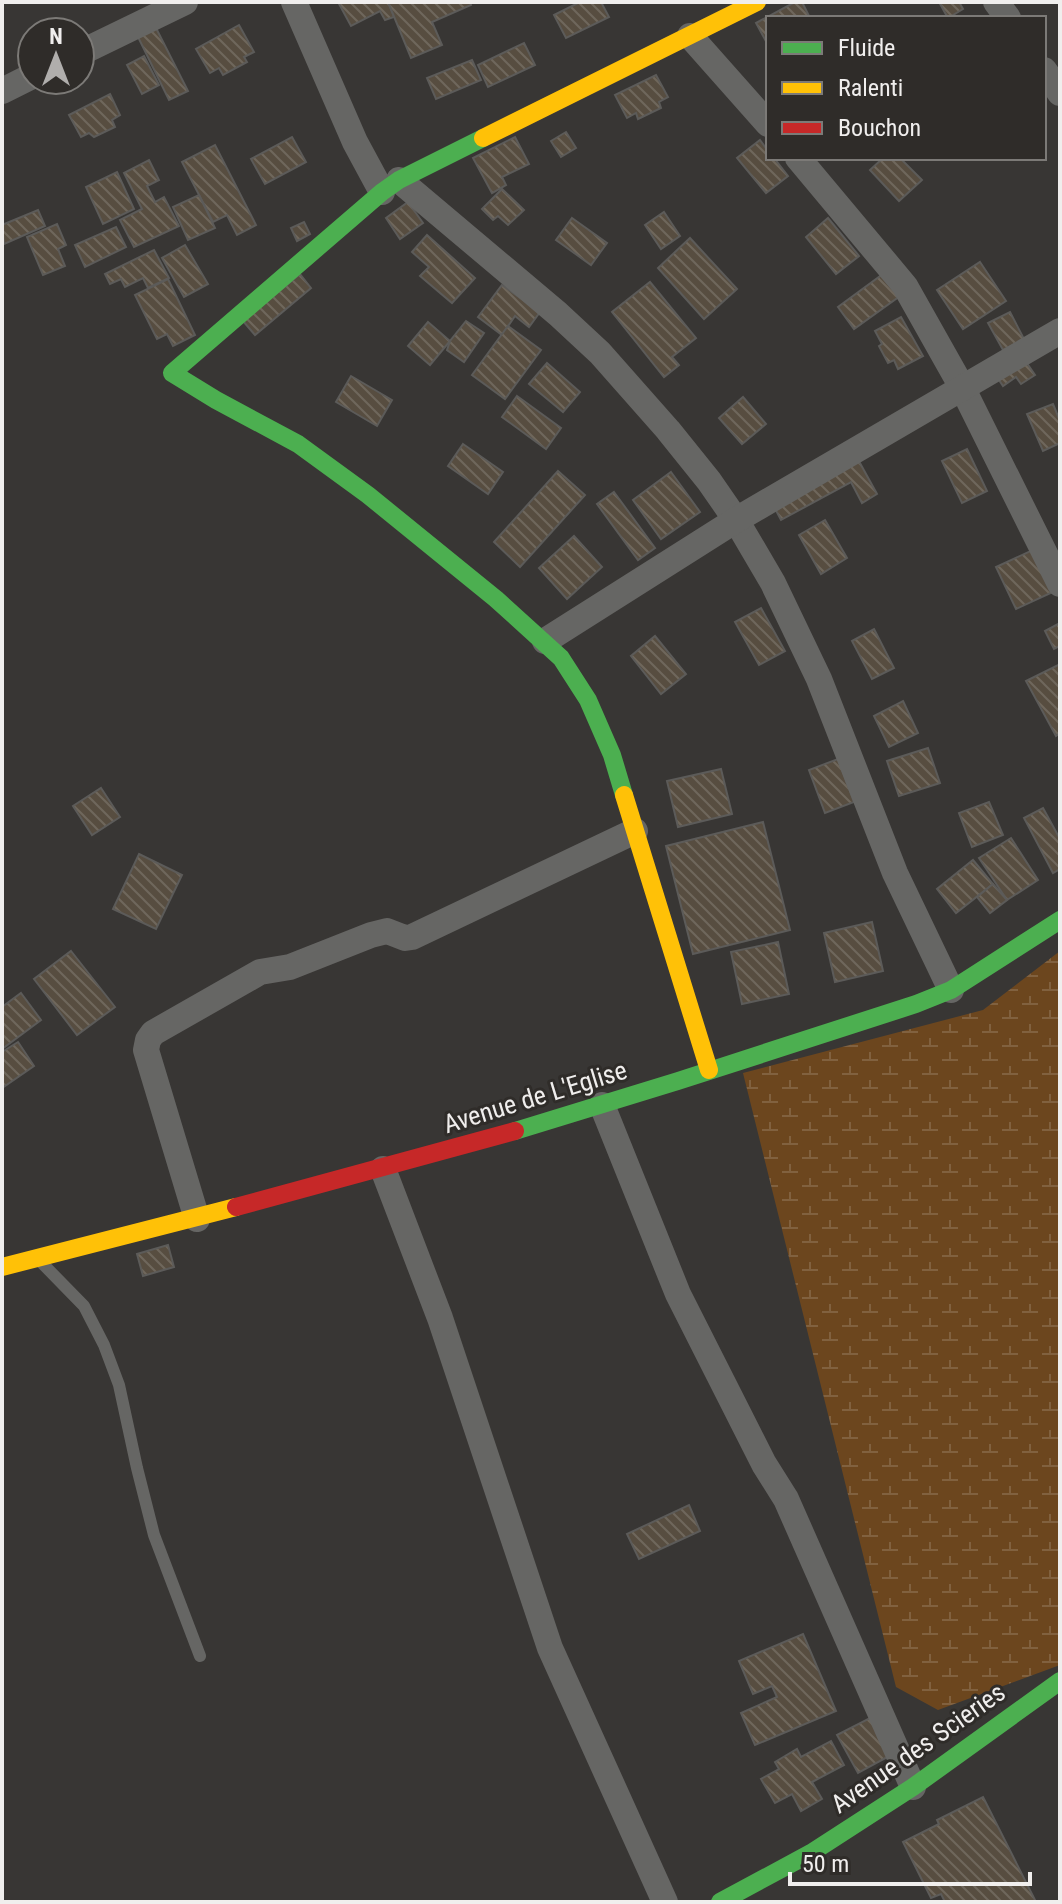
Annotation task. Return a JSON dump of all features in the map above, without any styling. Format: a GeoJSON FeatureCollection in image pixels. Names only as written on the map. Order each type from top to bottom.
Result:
{"type":"FeatureCollection","features":[{"type":"Feature","properties":{"kind":"street"},"geometry":{"type":"LineString","coordinates":[[96,45],[185,2]]}},
{"type":"Feature","properties":{"kind":"street"},"geometry":{"type":"LineString","coordinates":[[294,2],[355,142],[391,186],[558,314],[600,353],[668,430],[736,520],[773,583],[819,679],[895,873],[951,990]]}},
{"type":"Feature","properties":{"kind":"street"},"geometry":{"type":"LineString","coordinates":[[709,1070],[612,755],[588,700],[561,658],[496,599],[368,495],[298,444],[172,373],[391,186],[462,147],[757,2]]}},
{"type":"Feature","properties":{"kind":"street"},"geometry":{"type":"LineString","coordinates":[[690,36],[766,122]]}},
{"type":"Feature","properties":{"kind":"street"},"geometry":{"type":"LineString","coordinates":[[1046,73],[1060,93]]}},
{"type":"Feature","properties":{"kind":"street"},"geometry":{"type":"LineString","coordinates":[[800,160],[905,286],[963,389],[1060,584]]}},
{"type":"Feature","properties":{"kind":"street"},"geometry":{"type":"LineString","coordinates":[[545,641],[736,520],[1060,331]]}},
{"type":"Feature","properties":{"kind":"street"},"geometry":{"type":"LineString","coordinates":[[197,1219],[146,1050],[153,1033],[260,972],[290,967],[387,931],[405,938],[412,937],[635,831]]}},
{"type":"Feature","properties":{"kind":"street","name":"Avenue de L'Eglise"},"geometry":{"type":"LineString","coordinates":[[4,1264],[197,1219],[383,1169],[602,1105],[916,1004],[951,990],[1060,920]]}},
{"type":"Feature","properties":{"kind":"street"},"geometry":{"type":"LineString","coordinates":[[602,1105],[678,1294],[764,1464],[786,1499],[913,1787]]}},
{"type":"Feature","properties":{"kind":"street"},"geometry":{"type":"LineString","coordinates":[[383,1169],[440,1318],[550,1648],[665,1902]]}},
{"type":"Feature","properties":{"kind":"street","name":"Avenue des Scieries"},"geometry":{"type":"LineString","coordinates":[[720,1902],[811,1853],[913,1787],[1060,1681]]}},
{"type":"Feature","properties":{"kind":"lane"},"geometry":{"type":"LineString","coordinates":[[37,1258],[84,1306],[104,1345],[119,1385],[154,1535],[200,1656]]}},
{"type":"Feature","properties":{"kind":"green space"},"geometry":{"type":"Polygon","coordinates":[[[1060,951],[1060,1665],[938,1710],[896,1687],[743,1073],[983,1010],[1060,951]]]}},
{"type":"Feature","properties":{"kind":"building"},"geometry":{"type":"Polygon","coordinates":[[[338,2],[388,2],[394,17],[385,20],[380,11],[351,26],[338,2]]]}},
{"type":"Feature","properties":{"kind":"building"},"geometry":{"type":"Polygon","coordinates":[[[388,2],[470,2],[471,5],[432,22],[442,45],[411,58],[388,2]]]}},
{"type":"Feature","properties":{"kind":"building"},"geometry":{"type":"Polygon","coordinates":[[[580,2],[601,2],[609,17],[566,38],[554,15],[580,2]]]}},
{"type":"Feature","properties":{"kind":"building"},"geometry":{"type":"Polygon","coordinates":[[[795,2],[802,2],[809,16],[769,16],[795,2]]]}},
{"type":"Feature","properties":{"kind":"building"},"geometry":{"type":"Polygon","coordinates":[[[939,2],[959,2],[963,9],[947,16],[939,2]]]}},
{"type":"Feature","properties":{"kind":"building"},"geometry":{"type":"Polygon","coordinates":[[[766,18],[766,41],[756,23],[766,18]]]}},
{"type":"Feature","properties":{"kind":"building"},"geometry":{"type":"Polygon","coordinates":[[[239,25],[254,52],[244,57],[247,62],[223,75],[219,68],[210,73],[196,49],[239,25]]]}},
{"type":"Feature","properties":{"kind":"building"},"geometry":{"type":"Polygon","coordinates":[[[156,28],[188,91],[169,100],[138,37],[156,28]]]}},
{"type":"Feature","properties":{"kind":"building"},"geometry":{"type":"Polygon","coordinates":[[[524,43],[535,65],[488,87],[478,65],[524,43]]]}},
{"type":"Feature","properties":{"kind":"building"},"geometry":{"type":"Polygon","coordinates":[[[144,56],[159,85],[142,94],[127,65],[144,56]]]}},
{"type":"Feature","properties":{"kind":"building"},"geometry":{"type":"Polygon","coordinates":[[[472,60],[481,80],[436,99],[427,78],[472,60]]]}},
{"type":"Feature","properties":{"kind":"building"},"geometry":{"type":"Polygon","coordinates":[[[656,75],[668,97],[659,102],[661,108],[638,119],[636,113],[627,118],[615,95],[656,75]]]}},
{"type":"Feature","properties":{"kind":"building"},"geometry":{"type":"Polygon","coordinates":[[[110,94],[120,115],[112,120],[115,127],[94,137],[89,133],[81,137],[69,115],[110,94]]]}},
{"type":"Feature","properties":{"kind":"building"},"geometry":{"type":"Polygon","coordinates":[[[566,132],[576,148],[561,157],[551,141],[566,132]]]}},
{"type":"Feature","properties":{"kind":"building"},"geometry":{"type":"Polygon","coordinates":[[[292,137],[306,162],[265,184],[251,159],[292,137]]]}},
{"type":"Feature","properties":{"kind":"building"},"geometry":{"type":"Polygon","coordinates":[[[515,137],[529,164],[502,177],[506,185],[492,193],[473,158],[515,137]]]}},
{"type":"Feature","properties":{"kind":"building"},"geometry":{"type":"Polygon","coordinates":[[[760,140],[766,148],[766,160],[776,160],[788,176],[766,193],[737,158],[760,140]]]}},
{"type":"Feature","properties":{"kind":"building"},"geometry":{"type":"Polygon","coordinates":[[[215,145],[256,225],[237,235],[227,215],[213,222],[182,162],[215,145]]]}},
{"type":"Feature","properties":{"kind":"building"},"geometry":{"type":"Polygon","coordinates":[[[149,160],[159,180],[147,186],[155,202],[164,197],[179,226],[134,247],[120,220],[142,209],[124,173],[149,160]]]}},
{"type":"Feature","properties":{"kind":"building"},"geometry":{"type":"Polygon","coordinates":[[[881,160],[902,160],[922,180],[899,201],[870,170],[881,160]]]}},
{"type":"Feature","properties":{"kind":"building"},"geometry":{"type":"Polygon","coordinates":[[[117,172],[134,209],[103,224],[86,187],[117,172]]]}},
{"type":"Feature","properties":{"kind":"building"},"geometry":{"type":"Polygon","coordinates":[[[502,189],[524,210],[508,225],[498,216],[493,220],[482,209],[502,189]]]}},
{"type":"Feature","properties":{"kind":"building"},"geometry":{"type":"Polygon","coordinates":[[[199,195],[215,228],[188,240],[173,207],[199,195]]]}},
{"type":"Feature","properties":{"kind":"building"},"geometry":{"type":"Polygon","coordinates":[[[408,202],[423,223],[400,239],[386,218],[408,202]]]}},
{"type":"Feature","properties":{"kind":"building"},"geometry":{"type":"Polygon","coordinates":[[[38,210],[45,226],[4,244],[2,225],[38,210]]]}},
{"type":"Feature","properties":{"kind":"building"},"geometry":{"type":"Polygon","coordinates":[[[664,212],[680,236],[661,249],[645,225],[664,212]]]}},
{"type":"Feature","properties":{"kind":"building"},"geometry":{"type":"Polygon","coordinates":[[[572,218],[607,243],[591,265],[556,240],[572,218]]]}},
{"type":"Feature","properties":{"kind":"building"},"geometry":{"type":"Polygon","coordinates":[[[828,218],[859,256],[836,274],[806,237],[828,218]]]}},
{"type":"Feature","properties":{"kind":"building"},"geometry":{"type":"Polygon","coordinates":[[[304,222],[310,234],[297,241],[291,228],[304,222]]]}},
{"type":"Feature","properties":{"kind":"building"},"geometry":{"type":"Polygon","coordinates":[[[57,224],[66,245],[58,249],[65,266],[43,275],[27,237],[57,224]]]}},
{"type":"Feature","properties":{"kind":"building"},"geometry":{"type":"Polygon","coordinates":[[[116,227],[126,247],[85,267],[75,245],[116,227]]]}},
{"type":"Feature","properties":{"kind":"building"},"geometry":{"type":"Polygon","coordinates":[[[427,235],[475,278],[452,303],[420,276],[429,267],[412,252],[427,235]]]}},
{"type":"Feature","properties":{"kind":"building"},"geometry":{"type":"Polygon","coordinates":[[[690,238],[737,289],[704,319],[658,268],[690,238]]]}},
{"type":"Feature","properties":{"kind":"building"},"geometry":{"type":"Polygon","coordinates":[[[185,245],[208,284],[184,297],[162,258],[185,245]]]}},
{"type":"Feature","properties":{"kind":"building"},"geometry":{"type":"Polygon","coordinates":[[[154,250],[169,278],[148,288],[143,278],[125,287],[121,279],[110,284],[105,274],[154,250]]]}},
{"type":"Feature","properties":{"kind":"building"},"geometry":{"type":"Polygon","coordinates":[[[980,262],[1006,301],[963,329],[937,290],[980,262]]]}},
{"type":"Feature","properties":{"kind":"building"},"geometry":{"type":"Polygon","coordinates":[[[300,274],[311,288],[255,335],[243,321],[300,274]]]}},
{"type":"Feature","properties":{"kind":"building"},"geometry":{"type":"Polygon","coordinates":[[[883,274],[900,296],[854,329],[838,307],[883,274]]]}},
{"type":"Feature","properties":{"kind":"building"},"geometry":{"type":"Polygon","coordinates":[[[168,279],[195,335],[173,346],[167,334],[157,339],[135,295],[168,279]]]}},
{"type":"Feature","properties":{"kind":"building"},"geometry":{"type":"Polygon","coordinates":[[[650,282],[696,338],[672,357],[679,365],[664,377],[612,312],[650,282]]]}},
{"type":"Feature","properties":{"kind":"building"},"geometry":{"type":"Polygon","coordinates":[[[502,285],[540,312],[529,327],[515,316],[502,335],[478,317],[502,285]]]}},
{"type":"Feature","properties":{"kind":"building"},"geometry":{"type":"Polygon","coordinates":[[[1010,312],[1024,339],[1003,350],[988,323],[1010,312]]]}},
{"type":"Feature","properties":{"kind":"building"},"geometry":{"type":"Polygon","coordinates":[[[901,317],[923,356],[898,369],[894,360],[888,363],[875,331],[901,317]]]}},
{"type":"Feature","properties":{"kind":"building"},"geometry":{"type":"Polygon","coordinates":[[[466,321],[484,333],[464,362],[447,350],[450,341],[466,321]]]}},
{"type":"Feature","properties":{"kind":"building"},"geometry":{"type":"Polygon","coordinates":[[[428,322],[450,341],[430,365],[408,346],[428,322]]]}},
{"type":"Feature","properties":{"kind":"building"},"geometry":{"type":"Polygon","coordinates":[[[508,326],[541,350],[505,399],[472,375],[508,326]]]}},
{"type":"Feature","properties":{"kind":"building"},"geometry":{"type":"Polygon","coordinates":[[[1022,356],[1035,375],[1021,384],[1016,377],[1003,386],[995,374],[1022,356]]]}},
{"type":"Feature","properties":{"kind":"building"},"geometry":{"type":"Polygon","coordinates":[[[547,363],[580,392],[563,412],[529,384],[547,363]]]}},
{"type":"Feature","properties":{"kind":"building"},"geometry":{"type":"Polygon","coordinates":[[[351,376],[392,400],[377,426],[336,402],[351,376]]]}},
{"type":"Feature","properties":{"kind":"building"},"geometry":{"type":"Polygon","coordinates":[[[517,396],[561,428],[546,449],[502,417],[517,396]]]}},
{"type":"Feature","properties":{"kind":"building"},"geometry":{"type":"Polygon","coordinates":[[[743,397],[766,424],[742,444],[719,418],[743,397]]]}},
{"type":"Feature","properties":{"kind":"building"},"geometry":{"type":"Polygon","coordinates":[[[1053,404],[1060,421],[1060,443],[1043,451],[1027,414],[1053,404]]]}},
{"type":"Feature","properties":{"kind":"building"},"geometry":{"type":"Polygon","coordinates":[[[463,444],[503,472],[488,494],[448,466],[463,444]]]}},
{"type":"Feature","properties":{"kind":"building"},"geometry":{"type":"Polygon","coordinates":[[[967,449],[987,491],[962,503],[942,461],[967,449]]]}},
{"type":"Feature","properties":{"kind":"building"},"geometry":{"type":"Polygon","coordinates":[[[855,454],[877,494],[862,503],[851,482],[781,520],[771,501],[855,454]]]}},
{"type":"Feature","properties":{"kind":"building"},"geometry":{"type":"Polygon","coordinates":[[[558,471],[585,495],[520,567],[494,542],[558,471]]]}},
{"type":"Feature","properties":{"kind":"building"},"geometry":{"type":"Polygon","coordinates":[[[671,472],[700,512],[661,539],[633,500],[671,472]]]}},
{"type":"Feature","properties":{"kind":"building"},"geometry":{"type":"Polygon","coordinates":[[[614,492],[655,548],[638,560],[597,504],[614,492]]]}},
{"type":"Feature","properties":{"kind":"building"},"geometry":{"type":"Polygon","coordinates":[[[825,520],[847,558],[821,574],[799,535],[825,520]]]}},
{"type":"Feature","properties":{"kind":"building"},"geometry":{"type":"Polygon","coordinates":[[[574,536],[602,567],[567,599],[539,568],[574,536]]]}},
{"type":"Feature","properties":{"kind":"building"},"geometry":{"type":"Polygon","coordinates":[[[1035,549],[1055,591],[1016,609],[996,567],[1035,549]]]}},
{"type":"Feature","properties":{"kind":"building"},"geometry":{"type":"Polygon","coordinates":[[[761,608],[785,651],[759,665],[735,622],[761,608]]]}},
{"type":"Feature","properties":{"kind":"building"},"geometry":{"type":"Polygon","coordinates":[[[1060,623],[1060,646],[1054,649],[1045,631],[1060,623]]]}},
{"type":"Feature","properties":{"kind":"building"},"geometry":{"type":"Polygon","coordinates":[[[874,629],[894,668],[872,679],[852,641],[874,629]]]}},
{"type":"Feature","properties":{"kind":"building"},"geometry":{"type":"Polygon","coordinates":[[[655,636],[686,674],[661,694],[631,656],[655,636]]]}},
{"type":"Feature","properties":{"kind":"building"},"geometry":{"type":"Polygon","coordinates":[[[1060,664],[1060,733],[1056,736],[1026,681],[1060,664]]]}},
{"type":"Feature","properties":{"kind":"building"},"geometry":{"type":"Polygon","coordinates":[[[903,701],[918,733],[889,747],[874,716],[903,701]]]}},
{"type":"Feature","properties":{"kind":"building"},"geometry":{"type":"Polygon","coordinates":[[[928,748],[940,783],[899,796],[887,761],[928,748]]]}},
{"type":"Feature","properties":{"kind":"building"},"geometry":{"type":"Polygon","coordinates":[[[838,759],[854,802],[825,813],[809,770],[838,759]]]}},
{"type":"Feature","properties":{"kind":"building"},"geometry":{"type":"Polygon","coordinates":[[[721,769],[732,814],[678,827],[667,781],[721,769]]]}},
{"type":"Feature","properties":{"kind":"building"},"geometry":{"type":"Polygon","coordinates":[[[101,788],[120,817],[92,835],[73,806],[101,788]]]}},
{"type":"Feature","properties":{"kind":"building"},"geometry":{"type":"Polygon","coordinates":[[[989,802],[1003,835],[972,847],[959,813],[989,802]]]}},
{"type":"Feature","properties":{"kind":"building"},"geometry":{"type":"Polygon","coordinates":[[[1043,808],[1060,839],[1060,869],[1053,873],[1024,818],[1043,808]]]}},
{"type":"Feature","properties":{"kind":"building"},"geometry":{"type":"Polygon","coordinates":[[[763,822],[790,930],[693,954],[666,846],[763,822]]]}},
{"type":"Feature","properties":{"kind":"building"},"geometry":{"type":"Polygon","coordinates":[[[1011,838],[1038,880],[1007,900],[979,858],[1011,838]]]}},
{"type":"Feature","properties":{"kind":"building"},"geometry":{"type":"Polygon","coordinates":[[[139,854],[182,875],[156,929],[113,909],[139,854]]]}},
{"type":"Feature","properties":{"kind":"building"},"geometry":{"type":"Polygon","coordinates":[[[973,860],[993,884],[956,913],[937,889],[973,860]]]}},
{"type":"Feature","properties":{"kind":"building"},"geometry":{"type":"Polygon","coordinates":[[[993,884],[1007,900],[990,913],[977,897],[993,884]]]}},
{"type":"Feature","properties":{"kind":"building"},"geometry":{"type":"Polygon","coordinates":[[[872,922],[883,971],[835,982],[824,933],[872,922]]]}},
{"type":"Feature","properties":{"kind":"building"},"geometry":{"type":"Polygon","coordinates":[[[778,942],[789,994],[742,1004],[731,952],[778,942]]]}},
{"type":"Feature","properties":{"kind":"building"},"geometry":{"type":"Polygon","coordinates":[[[71,951],[115,1007],[77,1035],[34,979],[71,951]]]}},
{"type":"Feature","properties":{"kind":"building"},"geometry":{"type":"Polygon","coordinates":[[[21,993],[41,1020],[2,1049],[2,1007],[21,993]]]}},
{"type":"Feature","properties":{"kind":"building"},"geometry":{"type":"Polygon","coordinates":[[[18,1042],[34,1066],[2,1088],[2,1052],[18,1042]]]}},
{"type":"Feature","properties":{"kind":"building"},"geometry":{"type":"Polygon","coordinates":[[[168,1245],[174,1267],[143,1276],[137,1254],[168,1245]]]}},
{"type":"Feature","properties":{"kind":"building"},"geometry":{"type":"Polygon","coordinates":[[[689,1505],[700,1531],[639,1559],[627,1534],[689,1505]]]}},
{"type":"Feature","properties":{"kind":"building"},"geometry":{"type":"Polygon","coordinates":[[[803,1634],[836,1711],[755,1745],[741,1713],[777,1697],[772,1686],[753,1694],[739,1661],[803,1634]]]}},
{"type":"Feature","properties":{"kind":"building"},"geometry":{"type":"Polygon","coordinates":[[[870,1718],[891,1755],[858,1773],[837,1735],[870,1718]]]}},
{"type":"Feature","properties":{"kind":"building"},"geometry":{"type":"Polygon","coordinates":[[[831,1741],[844,1765],[812,1782],[822,1799],[801,1811],[792,1794],[775,1803],[761,1779],[779,1769],[775,1762],[797,1749],[801,1757],[831,1741]]]}},
{"type":"Feature","properties":{"kind":"building"},"geometry":{"type":"Polygon","coordinates":[[[983,1797],[1036,1902],[945,1902],[941,1894],[931,1898],[903,1842],[939,1824],[937,1820],[983,1797]]]}},
{"type":"Feature","properties":{"kind":"traffic: fast"},"geometry":{"type":"LineString","coordinates":[[483,138],[399,180],[382,192],[172,373],[298,444],[368,495],[496,599],[561,658],[588,700],[612,755],[624,795]]}},
{"type":"Feature","properties":{"kind":"traffic: fast"},"geometry":{"type":"LineString","coordinates":[[515,1131],[916,1004],[951,990],[1060,920]]}},
{"type":"Feature","properties":{"kind":"traffic: fast"},"geometry":{"type":"LineString","coordinates":[[720,1902],[811,1853],[913,1787],[1060,1681]]}},
{"type":"Feature","properties":{"kind":"traffic: slow"},"geometry":{"type":"LineString","coordinates":[[483,138],[757,2]]}},
{"type":"Feature","properties":{"kind":"traffic: slow"},"geometry":{"type":"LineString","coordinates":[[624,795],[709,1070]]}},
{"type":"Feature","properties":{"kind":"traffic: slow"},"geometry":{"type":"LineString","coordinates":[[2,1267],[236,1207]]}},
{"type":"Feature","properties":{"kind":"traffic: jam"},"geometry":{"type":"LineString","coordinates":[[236,1207],[515,1131]]}}]}
